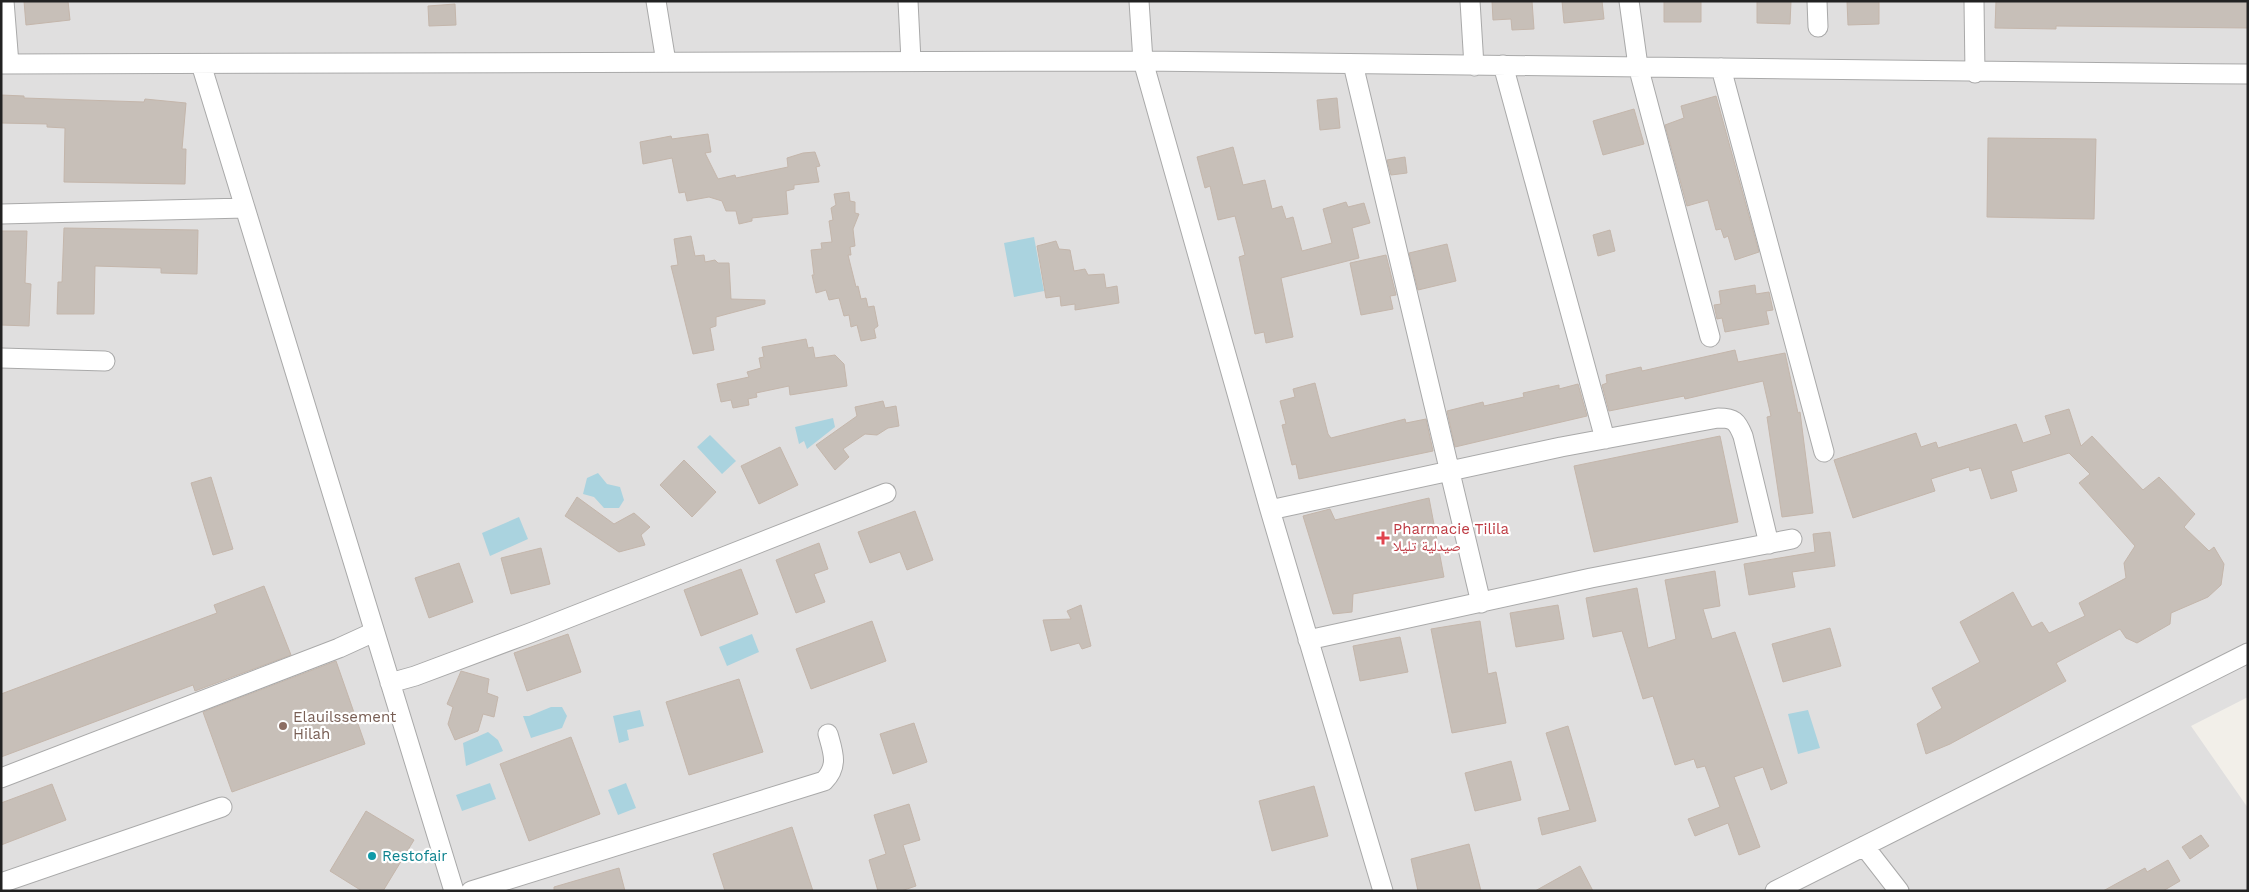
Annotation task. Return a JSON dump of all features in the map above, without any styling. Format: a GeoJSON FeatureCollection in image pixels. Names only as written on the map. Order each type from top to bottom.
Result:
{"type":"FeatureCollection","features":[{"type":"Feature","properties":{"kind":"street"},"geometry":{"type":"LineString","coordinates":[[4,1],[5,64],[1143,61],[1474,66],[1638,66],[1975,73],[2248,74]]}},
{"type":"Feature","properties":{"kind":"street"},"geometry":{"type":"LineString","coordinates":[[656,1],[666,62]]}},
{"type":"Feature","properties":{"kind":"street"},"geometry":{"type":"LineString","coordinates":[[908,1],[911,62]]}},
{"type":"Feature","properties":{"kind":"street"},"geometry":{"type":"LineString","coordinates":[[1139,1],[1143,61],[1270,510],[1383,891]]}},
{"type":"Feature","properties":{"kind":"street"},"geometry":{"type":"LineString","coordinates":[[1470,1],[1474,66]]}},
{"type":"Feature","properties":{"kind":"street"},"geometry":{"type":"LineString","coordinates":[[1629,1],[1638,66],[1710,337]]}},
{"type":"Feature","properties":{"kind":"street"},"geometry":{"type":"LineString","coordinates":[[1817,1],[1818,27]]}},
{"type":"Feature","properties":{"kind":"street"},"geometry":{"type":"LineString","coordinates":[[1974,1],[1975,73]]}},
{"type":"Feature","properties":{"kind":"street"},"geometry":{"type":"LineString","coordinates":[[201,64],[454,891]]}},
{"type":"Feature","properties":{"kind":"street"},"geometry":{"type":"LineString","coordinates":[[1353,64],[1448,471],[1481,603]]}},
{"type":"Feature","properties":{"kind":"street"},"geometry":{"type":"LineString","coordinates":[[1503,65],[1605,439]]}},
{"type":"Feature","properties":{"kind":"street"},"geometry":{"type":"LineString","coordinates":[[1721,68],[1824,452]]}},
{"type":"Feature","properties":{"kind":"street"},"geometry":{"type":"LineString","coordinates":[[1,214],[245,208]]}},
{"type":"Feature","properties":{"kind":"street"},"geometry":{"type":"LineString","coordinates":[[1,358],[105,361]]}},
{"type":"Feature","properties":{"kind":"street"},"geometry":{"type":"LineString","coordinates":[[1270,510],[1605,439],[1718,418],[1734,419],[1743,436],[1769,544]]}},
{"type":"Feature","properties":{"kind":"street"},"geometry":{"type":"LineString","coordinates":[[390,683],[415,676],[530,633],[886,493]]}},
{"type":"Feature","properties":{"kind":"street"},"geometry":{"type":"LineString","coordinates":[[1308,640],[1591,578],[1792,539]]}},
{"type":"Feature","properties":{"kind":"street"},"geometry":{"type":"LineString","coordinates":[[1,778],[339,648],[374,632]]}},
{"type":"Feature","properties":{"kind":"street"},"geometry":{"type":"LineString","coordinates":[[1775,891],[2248,653]]}},
{"type":"Feature","properties":{"kind":"street"},"geometry":{"type":"LineString","coordinates":[[471,891],[824,781],[834,766],[834,757],[828,734]]}},
{"type":"Feature","properties":{"kind":"street"},"geometry":{"type":"LineString","coordinates":[[1,883],[222,806]]}},
{"type":"Feature","properties":{"kind":"street"},"geometry":{"type":"LineString","coordinates":[[1864,846],[1900,891]]}},
{"type":"Feature","properties":{"kind":"shaded area"},"geometry":{"type":"Polygon","coordinates":[[[1,1],[2248,1],[2248,697],[2191,726],[2248,808],[2248,891],[1,891],[1,1]]]}},
{"type":"Feature","properties":{"kind":"water"},"geometry":{"type":"Polygon","coordinates":[[[1034,237],[1044,291],[1014,297],[1004,243],[1034,237]]]}},
{"type":"Feature","properties":{"kind":"water"},"geometry":{"type":"Polygon","coordinates":[[[833,418],[835,427],[807,449],[804,441],[799,444],[795,427],[833,418]]]}},
{"type":"Feature","properties":{"kind":"water"},"geometry":{"type":"Polygon","coordinates":[[[710,435],[736,461],[722,474],[697,447],[710,435]]]}},
{"type":"Feature","properties":{"kind":"water"},"geometry":{"type":"Polygon","coordinates":[[[598,473],[607,484],[620,487],[624,500],[619,508],[604,508],[594,497],[583,494],[587,478],[598,473]]]}},
{"type":"Feature","properties":{"kind":"water"},"geometry":{"type":"Polygon","coordinates":[[[519,517],[528,539],[490,556],[482,533],[519,517]]]}},
{"type":"Feature","properties":{"kind":"water"},"geometry":{"type":"Polygon","coordinates":[[[752,634],[759,652],[727,666],[719,647],[752,634]]]}},
{"type":"Feature","properties":{"kind":"water"},"geometry":{"type":"Polygon","coordinates":[[[551,707],[562,707],[567,716],[562,728],[531,738],[523,716],[529,716],[551,707]]]}},
{"type":"Feature","properties":{"kind":"water"},"geometry":{"type":"Polygon","coordinates":[[[640,710],[644,726],[627,730],[629,740],[619,743],[613,716],[640,710]]]}},
{"type":"Feature","properties":{"kind":"water"},"geometry":{"type":"Polygon","coordinates":[[[1808,710],[1820,748],[1798,754],[1788,714],[1808,710]]]}},
{"type":"Feature","properties":{"kind":"water"},"geometry":{"type":"Polygon","coordinates":[[[488,732],[498,740],[503,751],[466,766],[463,743],[488,732]]]}},
{"type":"Feature","properties":{"kind":"water"},"geometry":{"type":"Polygon","coordinates":[[[490,783],[496,799],[462,811],[456,795],[490,783]]]}},
{"type":"Feature","properties":{"kind":"water"},"geometry":{"type":"Polygon","coordinates":[[[626,783],[636,808],[618,815],[608,790],[626,783]]]}},
{"type":"Feature","properties":{"kind":"building"},"geometry":{"type":"Polygon","coordinates":[[[24,1],[68,1],[70,20],[26,25],[24,1]]]}},
{"type":"Feature","properties":{"kind":"building"},"geometry":{"type":"Polygon","coordinates":[[[1492,1],[1532,1],[1534,29],[1512,30],[1511,19],[1493,20],[1492,1]]]}},
{"type":"Feature","properties":{"kind":"building"},"geometry":{"type":"Polygon","coordinates":[[[1562,1],[1602,1],[1604,19],[1564,23],[1562,1]]]}},
{"type":"Feature","properties":{"kind":"building"},"geometry":{"type":"Polygon","coordinates":[[[1664,1],[1701,1],[1701,22],[1664,22],[1664,1]]]}},
{"type":"Feature","properties":{"kind":"building"},"geometry":{"type":"Polygon","coordinates":[[[1757,1],[1791,1],[1790,24],[1757,23],[1757,1]]]}},
{"type":"Feature","properties":{"kind":"building"},"geometry":{"type":"Polygon","coordinates":[[[1847,1],[1879,1],[1879,24],[1848,25],[1847,1]]]}},
{"type":"Feature","properties":{"kind":"building"},"geometry":{"type":"Polygon","coordinates":[[[1996,1],[2248,1],[2248,28],[2056,26],[2056,29],[1995,28],[1996,1]]]}},
{"type":"Feature","properties":{"kind":"building"},"geometry":{"type":"Polygon","coordinates":[[[455,4],[456,25],[429,26],[428,6],[455,4]]]}},
{"type":"Feature","properties":{"kind":"building"},"geometry":{"type":"Polygon","coordinates":[[[1,95],[24,96],[24,98],[144,102],[145,99],[186,103],[182,149],[186,149],[185,184],[64,182],[65,128],[47,127],[47,124],[1,123],[1,95]]]}},
{"type":"Feature","properties":{"kind":"building"},"geometry":{"type":"Polygon","coordinates":[[[1716,96],[1759,252],[1735,260],[1728,236],[1724,238],[1721,229],[1716,230],[1708,200],[1687,206],[1665,125],[1684,118],[1681,106],[1716,96]]]}},
{"type":"Feature","properties":{"kind":"building"},"geometry":{"type":"Polygon","coordinates":[[[1337,98],[1340,128],[1320,130],[1317,100],[1337,98]]]}},
{"type":"Feature","properties":{"kind":"building"},"geometry":{"type":"Polygon","coordinates":[[[1634,109],[1644,144],[1603,155],[1593,121],[1634,109]]]}},
{"type":"Feature","properties":{"kind":"building"},"geometry":{"type":"Polygon","coordinates":[[[708,134],[711,152],[705,153],[718,179],[735,175],[736,178],[788,167],[787,158],[803,153],[815,152],[820,166],[816,167],[819,182],[794,185],[794,189],[786,191],[788,214],[752,218],[752,221],[739,224],[736,211],[726,211],[722,201],[709,197],[687,201],[685,192],[679,193],[672,158],[643,164],[640,142],[671,136],[672,139],[708,134]]]}},
{"type":"Feature","properties":{"kind":"building"},"geometry":{"type":"Polygon","coordinates":[[[1988,138],[2096,139],[2094,219],[1987,217],[1988,138]]]}},
{"type":"Feature","properties":{"kind":"building"},"geometry":{"type":"Polygon","coordinates":[[[1233,147],[1243,185],[1265,180],[1272,209],[1282,206],[1286,219],[1293,217],[1302,251],[1332,243],[1323,209],[1346,202],[1348,207],[1364,203],[1370,223],[1352,228],[1359,258],[1281,278],[1293,337],[1266,343],[1264,332],[1255,334],[1239,257],[1245,255],[1235,216],[1218,220],[1210,186],[1205,188],[1197,157],[1233,147]]]}},
{"type":"Feature","properties":{"kind":"building"},"geometry":{"type":"Polygon","coordinates":[[[1405,157],[1407,173],[1391,175],[1387,160],[1405,157]]]}},
{"type":"Feature","properties":{"kind":"building"},"geometry":{"type":"Polygon","coordinates":[[[849,192],[850,201],[855,202],[855,213],[859,214],[853,229],[855,246],[850,247],[851,255],[848,255],[861,299],[866,298],[868,307],[874,306],[878,326],[874,329],[876,338],[861,341],[857,325],[851,327],[849,315],[844,316],[839,298],[829,300],[826,290],[816,293],[812,275],[814,275],[811,250],[822,249],[821,243],[832,242],[829,221],[833,220],[831,208],[836,205],[834,194],[849,192]]]}},
{"type":"Feature","properties":{"kind":"building"},"geometry":{"type":"Polygon","coordinates":[[[64,228],[198,230],[197,274],[161,273],[161,268],[95,266],[94,314],[57,314],[58,282],[62,282],[64,228]]]}},
{"type":"Feature","properties":{"kind":"building"},"geometry":{"type":"Polygon","coordinates":[[[1610,230],[1615,251],[1598,256],[1593,235],[1610,230]]]}},
{"type":"Feature","properties":{"kind":"building"},"geometry":{"type":"Polygon","coordinates":[[[1,231],[27,231],[25,283],[31,284],[29,326],[1,325],[1,231]]]}},
{"type":"Feature","properties":{"kind":"building"},"geometry":{"type":"Polygon","coordinates":[[[691,236],[695,256],[704,255],[705,262],[715,260],[718,263],[729,263],[731,299],[765,300],[765,304],[716,317],[716,326],[710,328],[714,350],[693,354],[671,266],[678,265],[674,239],[691,236]]]}},
{"type":"Feature","properties":{"kind":"building"},"geometry":{"type":"Polygon","coordinates":[[[1056,241],[1059,249],[1070,250],[1074,271],[1085,269],[1088,275],[1104,274],[1106,288],[1117,286],[1119,303],[1075,310],[1075,304],[1061,306],[1060,296],[1046,298],[1037,246],[1056,241]]]}},
{"type":"Feature","properties":{"kind":"building"},"geometry":{"type":"Polygon","coordinates":[[[1447,244],[1456,281],[1418,290],[1409,253],[1447,244]]]}},
{"type":"Feature","properties":{"kind":"building"},"geometry":{"type":"Polygon","coordinates":[[[1386,255],[1396,295],[1390,296],[1393,309],[1361,315],[1350,263],[1386,255]]]}},
{"type":"Feature","properties":{"kind":"building"},"geometry":{"type":"Polygon","coordinates":[[[1755,285],[1756,294],[1769,292],[1773,310],[1766,311],[1769,324],[1725,332],[1722,318],[1717,319],[1714,305],[1721,304],[1719,291],[1755,285]]]}},
{"type":"Feature","properties":{"kind":"building"},"geometry":{"type":"Polygon","coordinates":[[[806,339],[808,348],[813,347],[815,358],[835,355],[844,364],[847,386],[790,395],[789,386],[756,393],[757,397],[748,399],[749,405],[733,408],[731,400],[721,402],[717,384],[749,377],[747,372],[761,368],[759,358],[764,357],[762,347],[806,339]]]}},
{"type":"Feature","properties":{"kind":"building"},"geometry":{"type":"Polygon","coordinates":[[[1735,350],[1738,362],[1785,353],[1798,413],[1800,412],[1813,513],[1782,517],[1767,417],[1771,416],[1763,381],[1685,399],[1684,396],[1609,411],[1602,385],[1607,383],[1606,375],[1641,367],[1642,371],[1735,350]]]}},
{"type":"Feature","properties":{"kind":"building"},"geometry":{"type":"Polygon","coordinates":[[[1315,383],[1328,434],[1331,438],[1405,419],[1406,423],[1426,419],[1433,451],[1299,479],[1296,464],[1292,465],[1282,425],[1286,424],[1280,401],[1295,397],[1293,389],[1315,383]]]}},
{"type":"Feature","properties":{"kind":"building"},"geometry":{"type":"Polygon","coordinates":[[[1578,384],[1587,416],[1455,447],[1447,411],[1483,402],[1484,406],[1524,397],[1523,393],[1559,385],[1559,389],[1578,384]]]}},
{"type":"Feature","properties":{"kind":"building"},"geometry":{"type":"Polygon","coordinates":[[[883,401],[885,408],[896,406],[899,426],[888,428],[877,435],[865,434],[843,449],[849,457],[835,470],[816,445],[857,416],[855,407],[883,401]]]}},
{"type":"Feature","properties":{"kind":"building"},"geometry":{"type":"Polygon","coordinates":[[[2069,409],[2081,446],[2092,436],[2143,490],[2159,477],[2195,514],[2184,527],[2209,551],[2214,547],[2224,564],[2221,585],[2208,597],[2171,613],[2170,624],[2137,643],[2126,638],[2120,629],[2056,663],[2066,681],[1950,744],[1926,754],[1917,724],[1942,708],[1932,688],[1980,662],[1960,622],[2013,592],[2032,627],[2042,622],[2049,633],[2085,616],[2079,603],[2126,578],[2124,563],[2135,546],[2079,483],[2090,474],[2069,453],[2011,471],[2017,491],[1991,499],[1981,468],[1970,471],[1969,467],[1931,479],[1935,491],[1853,518],[1834,460],[1916,433],[1921,447],[1936,442],[1938,448],[2016,424],[2023,443],[2051,434],[2045,416],[2069,409]]]}},
{"type":"Feature","properties":{"kind":"building"},"geometry":{"type":"Polygon","coordinates":[[[1720,436],[1738,522],[1594,552],[1574,466],[1720,436]]]}},
{"type":"Feature","properties":{"kind":"building"},"geometry":{"type":"Polygon","coordinates":[[[780,447],[798,485],[759,504],[741,466],[780,447]]]}},
{"type":"Feature","properties":{"kind":"building"},"geometry":{"type":"Polygon","coordinates":[[[684,460],[716,492],[692,517],[660,485],[684,460]]]}},
{"type":"Feature","properties":{"kind":"building"},"geometry":{"type":"Polygon","coordinates":[[[211,477],[233,549],[213,555],[191,483],[211,477]]]}},
{"type":"Feature","properties":{"kind":"building"},"geometry":{"type":"Polygon","coordinates":[[[577,497],[614,524],[634,513],[650,527],[641,535],[645,545],[619,552],[565,516],[577,497]]]}},
{"type":"Feature","properties":{"kind":"building"},"geometry":{"type":"Polygon","coordinates":[[[1429,498],[1444,577],[1353,594],[1352,612],[1333,614],[1303,516],[1330,509],[1335,520],[1429,498]]]}},
{"type":"Feature","properties":{"kind":"building"},"geometry":{"type":"Polygon","coordinates":[[[915,511],[933,560],[907,570],[900,552],[870,563],[858,532],[915,511]]]}},
{"type":"Feature","properties":{"kind":"building"},"geometry":{"type":"Polygon","coordinates":[[[1830,532],[1835,566],[1792,572],[1795,587],[1749,595],[1744,564],[1815,552],[1813,534],[1830,532]]]}},
{"type":"Feature","properties":{"kind":"building"},"geometry":{"type":"Polygon","coordinates":[[[819,543],[828,569],[814,574],[825,602],[796,613],[776,560],[819,543]]]}},
{"type":"Feature","properties":{"kind":"building"},"geometry":{"type":"Polygon","coordinates":[[[541,548],[550,584],[511,594],[501,558],[541,548]]]}},
{"type":"Feature","properties":{"kind":"building"},"geometry":{"type":"Polygon","coordinates":[[[459,563],[473,602],[429,618],[415,578],[459,563]]]}},
{"type":"Feature","properties":{"kind":"building"},"geometry":{"type":"Polygon","coordinates":[[[741,569],[758,614],[701,636],[684,590],[741,569]]]}},
{"type":"Feature","properties":{"kind":"building"},"geometry":{"type":"Polygon","coordinates":[[[1715,571],[1720,606],[1703,609],[1712,639],[1735,632],[1787,783],[1771,790],[1763,767],[1734,777],[1760,847],[1739,855],[1728,823],[1695,836],[1688,819],[1720,807],[1705,766],[1697,768],[1694,759],[1675,765],[1653,696],[1643,699],[1622,631],[1593,637],[1586,598],[1637,588],[1648,648],[1676,639],[1665,580],[1715,571]]]}},
{"type":"Feature","properties":{"kind":"building"},"geometry":{"type":"Polygon","coordinates":[[[264,586],[291,655],[195,691],[193,685],[1,757],[1,694],[217,613],[214,605],[264,586]]]}},
{"type":"Feature","properties":{"kind":"building"},"geometry":{"type":"Polygon","coordinates":[[[1081,605],[1091,646],[1082,649],[1079,643],[1051,651],[1043,620],[1071,619],[1067,611],[1081,605]]]}},
{"type":"Feature","properties":{"kind":"building"},"geometry":{"type":"Polygon","coordinates":[[[1558,605],[1564,639],[1516,647],[1510,613],[1558,605]]]}},
{"type":"Feature","properties":{"kind":"building"},"geometry":{"type":"Polygon","coordinates":[[[872,621],[886,661],[811,689],[796,649],[872,621]]]}},
{"type":"Feature","properties":{"kind":"building"},"geometry":{"type":"Polygon","coordinates":[[[1480,621],[1488,674],[1496,672],[1506,723],[1452,733],[1431,629],[1480,621]]]}},
{"type":"Feature","properties":{"kind":"building"},"geometry":{"type":"Polygon","coordinates":[[[1830,628],[1841,666],[1783,682],[1772,644],[1830,628]]]}},
{"type":"Feature","properties":{"kind":"building"},"geometry":{"type":"Polygon","coordinates":[[[568,634],[581,672],[527,691],[514,653],[568,634]]]}},
{"type":"Feature","properties":{"kind":"building"},"geometry":{"type":"Polygon","coordinates":[[[1400,637],[1408,672],[1360,681],[1353,646],[1400,637]]]}},
{"type":"Feature","properties":{"kind":"building","name":"Elauilssement Hilah"},"geometry":{"type":"Polygon","coordinates":[[[336,661],[365,744],[232,792],[203,712],[336,661]]]}},
{"type":"Feature","properties":{"kind":"building"},"geometry":{"type":"Polygon","coordinates":[[[461,671],[489,679],[487,693],[498,697],[494,717],[483,714],[478,731],[455,740],[448,724],[453,707],[447,704],[461,671]]]}},
{"type":"Feature","properties":{"kind":"building"},"geometry":{"type":"Polygon","coordinates":[[[739,679],[763,752],[689,775],[666,702],[739,679]]]}},
{"type":"Feature","properties":{"kind":"building"},"geometry":{"type":"Polygon","coordinates":[[[914,723],[927,762],[893,774],[880,734],[914,723]]]}},
{"type":"Feature","properties":{"kind":"building"},"geometry":{"type":"Polygon","coordinates":[[[1568,726],[1596,821],[1542,835],[1538,818],[1570,810],[1546,733],[1568,726]]]}},
{"type":"Feature","properties":{"kind":"building"},"geometry":{"type":"Polygon","coordinates":[[[571,737],[600,814],[529,841],[500,764],[571,737]]]}},
{"type":"Feature","properties":{"kind":"building"},"geometry":{"type":"Polygon","coordinates":[[[1511,761],[1521,800],[1475,811],[1465,773],[1511,761]]]}},
{"type":"Feature","properties":{"kind":"building"},"geometry":{"type":"Polygon","coordinates":[[[52,784],[66,820],[1,845],[1,803],[52,784]]]}},
{"type":"Feature","properties":{"kind":"building"},"geometry":{"type":"Polygon","coordinates":[[[1314,786],[1328,836],[1272,851],[1259,801],[1314,786]]]}},
{"type":"Feature","properties":{"kind":"building"},"geometry":{"type":"Polygon","coordinates":[[[909,804],[920,840],[903,845],[916,886],[901,891],[878,891],[869,860],[886,854],[874,815],[909,804]]]}},
{"type":"Feature","properties":{"kind":"building","name":"Restofair"},"geometry":{"type":"Polygon","coordinates":[[[366,811],[414,840],[383,891],[362,891],[330,871],[366,811]]]}},
{"type":"Feature","properties":{"kind":"building"},"geometry":{"type":"Polygon","coordinates":[[[792,827],[813,891],[725,891],[713,854],[792,827]]]}},
{"type":"Feature","properties":{"kind":"building"},"geometry":{"type":"Polygon","coordinates":[[[2201,835],[2209,846],[2190,859],[2182,847],[2201,835]]]}},
{"type":"Feature","properties":{"kind":"building"},"geometry":{"type":"Polygon","coordinates":[[[1469,844],[1481,891],[1418,891],[1411,859],[1469,844]]]}},
{"type":"Feature","properties":{"kind":"building"},"geometry":{"type":"Polygon","coordinates":[[[2168,860],[2180,881],[2163,891],[2103,891],[2145,868],[2147,872],[2168,860]]]}},
{"type":"Feature","properties":{"kind":"building"},"geometry":{"type":"Polygon","coordinates":[[[1580,866],[1593,891],[1535,891],[1580,866]]]}},
{"type":"Feature","properties":{"kind":"building"},"geometry":{"type":"Polygon","coordinates":[[[619,868],[625,891],[554,891],[554,887],[619,868]]]}},
{"type":"Feature","properties":{"kind":"place","name":"Pharmacie Tilila صيدلية تليلا"},"geometry":{"type":"Point","coordinates":[1383,538]}},
{"type":"Feature","properties":{"kind":"place","name":"Elauilssement Hilah"},"geometry":{"type":"Point","coordinates":[283,726]}},
{"type":"Feature","properties":{"kind":"place","name":"Restofair"},"geometry":{"type":"Point","coordinates":[372,856]}}]}
